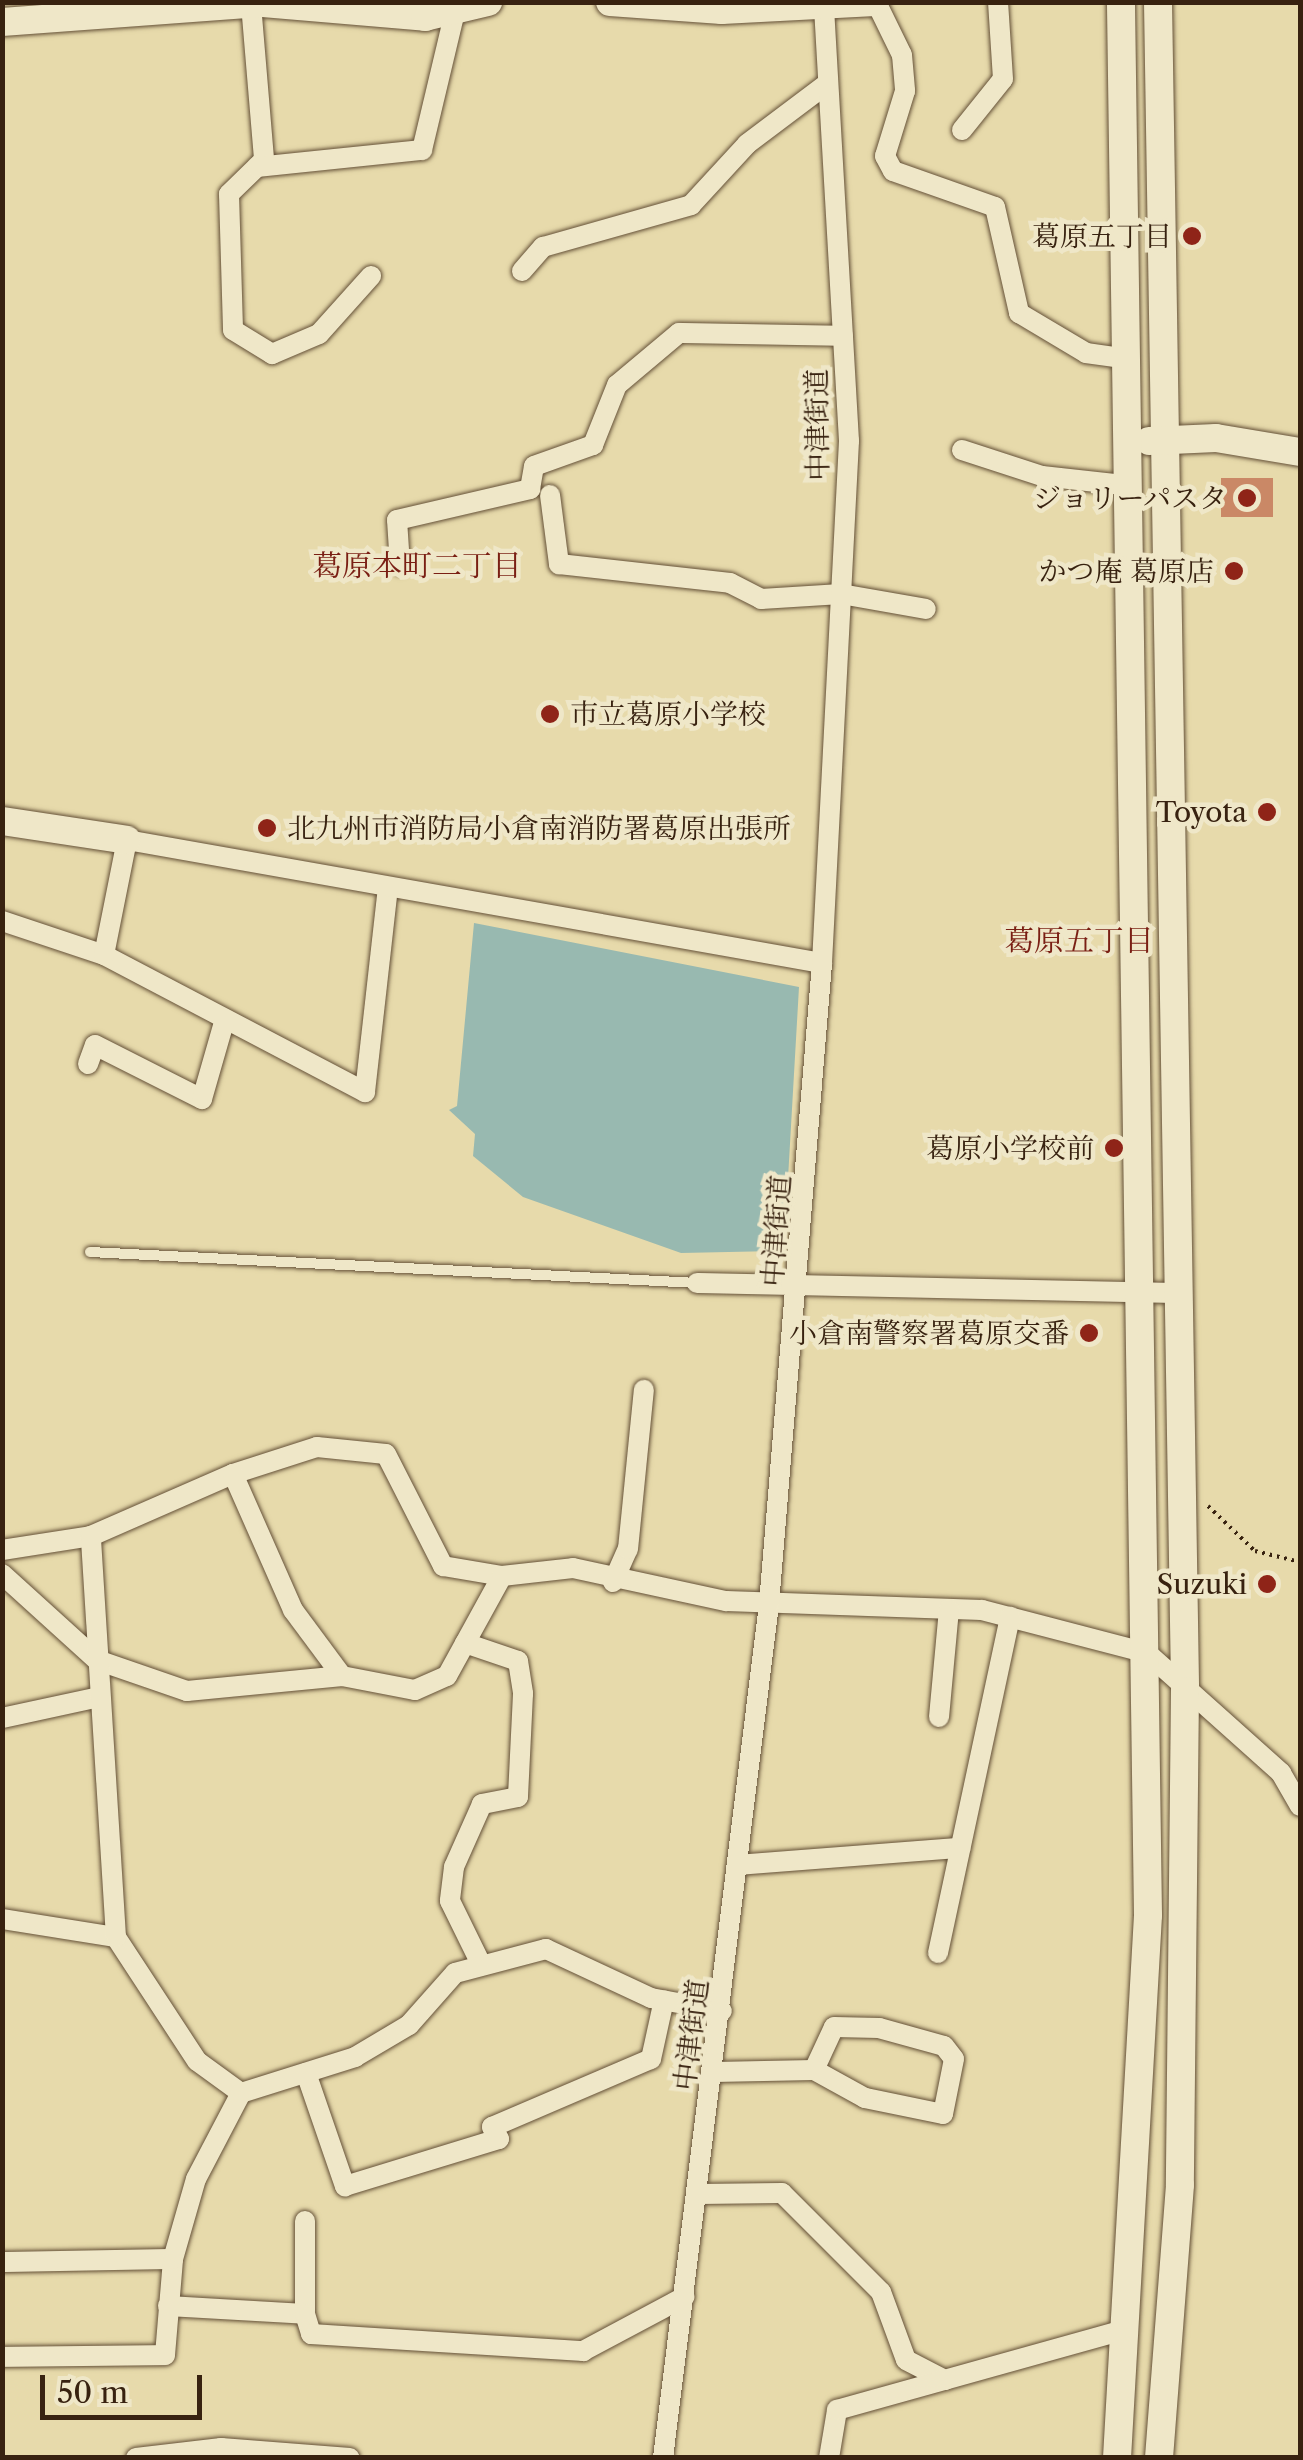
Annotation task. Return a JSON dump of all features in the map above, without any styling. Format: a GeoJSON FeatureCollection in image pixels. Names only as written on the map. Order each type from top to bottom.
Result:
{"type":"FeatureCollection","features":[{"type":"Feature","properties":{"kind":"street"},"geometry":{"type":"LineString","coordinates":[[2,22],[111,10],[250,4],[455,11],[488,2]]}},
{"type":"Feature","properties":{"kind":"street"},"geometry":{"type":"LineString","coordinates":[[610,2],[875,2],[902,55],[905,91],[885,156],[894,171],[994,207],[1019,313],[1086,353],[1123,358]]}},
{"type":"Feature","properties":{"kind":"street"},"geometry":{"type":"LineString","coordinates":[[962,130],[1003,78],[998,2]]}},
{"type":"Feature","properties":{"kind":"street"},"geometry":{"type":"LineString","coordinates":[[1117,2458],[1148,1916],[1147,1653],[1136,1290],[1124,485],[1122,2]]}},
{"type":"Feature","properties":{"kind":"street"},"geometry":{"type":"LineString","coordinates":[[1158,2],[1185,1691],[1180,2185],[1160,2458]]}},
{"type":"Feature","properties":{"kind":"street"},"geometry":{"type":"LineString","coordinates":[[250,4],[258,166]]}},
{"type":"Feature","properties":{"kind":"street","name":"中津街道"},"geometry":{"type":"LineString","coordinates":[[664,2458],[722,2011],[769,1604],[800,1280],[822,963],[841,594],[843,336],[824,4]]}},
{"type":"Feature","properties":{"kind":"street"},"geometry":{"type":"LineString","coordinates":[[371,276],[320,334],[272,354],[233,330],[229,194],[258,166],[422,150],[455,11]]}},
{"type":"Feature","properties":{"kind":"street"},"geometry":{"type":"LineString","coordinates":[[522,271],[542,247],[691,205],[747,144],[828,83]]}},
{"type":"Feature","properties":{"kind":"street"},"geometry":{"type":"LineString","coordinates":[[400,565],[396,520],[530,489],[534,466],[592,445],[617,386],[679,333],[843,336]]}},
{"type":"Feature","properties":{"kind":"street"},"geometry":{"type":"LineString","coordinates":[[1124,442],[1216,438],[1300,452]]}},
{"type":"Feature","properties":{"kind":"street"},"geometry":{"type":"LineString","coordinates":[[962,450],[1042,476],[1124,485]]}},
{"type":"Feature","properties":{"kind":"street"},"geometry":{"type":"LineString","coordinates":[[550,495],[559,564],[730,583],[761,600],[841,594],[926,609]]}},
{"type":"Feature","properties":{"kind":"street"},"geometry":{"type":"LineString","coordinates":[[2,821],[822,963]]}},
{"type":"Feature","properties":{"kind":"street"},"geometry":{"type":"LineString","coordinates":[[104,955],[127,840]]}},
{"type":"Feature","properties":{"kind":"street"},"geometry":{"type":"LineString","coordinates":[[2,922],[104,955],[365,1092],[388,887]]}},
{"type":"Feature","properties":{"kind":"street"},"geometry":{"type":"LineString","coordinates":[[88,1064],[94,1045],[202,1099],[225,1019]]}},
{"type":"Feature","properties":{"kind":"street"},"geometry":{"type":"LineString","coordinates":[[697,1283],[800,1280],[1177,1293]]}},
{"type":"Feature","properties":{"kind":"street"},"geometry":{"type":"LineString","coordinates":[[614,1582],[628,1548],[644,1390]]}},
{"type":"Feature","properties":{"kind":"street"},"geometry":{"type":"LineString","coordinates":[[2,1550],[91,1536],[233,1474],[317,1448],[386,1454],[443,1566],[502,1576],[573,1568],[614,1582],[769,1604],[949,1609],[1010,1617],[1147,1653],[1185,1691],[1282,1773],[1300,1806]]}},
{"type":"Feature","properties":{"kind":"street"},"geometry":{"type":"LineString","coordinates":[[233,1474],[292,1610],[342,1676]]}},
{"type":"Feature","properties":{"kind":"street"},"geometry":{"type":"LineString","coordinates":[[91,1536],[116,1937],[197,2061],[241,2093]]}},
{"type":"Feature","properties":{"kind":"street"},"geometry":{"type":"LineString","coordinates":[[2,1574],[96,1660],[188,1690],[342,1676],[415,1690],[447,1676],[502,1576]]}},
{"type":"Feature","properties":{"kind":"street"},"geometry":{"type":"LineString","coordinates":[[939,1718],[949,1609]]}},
{"type":"Feature","properties":{"kind":"street"},"geometry":{"type":"LineString","coordinates":[[938,1953],[1010,1617]]}},
{"type":"Feature","properties":{"kind":"street"},"geometry":{"type":"LineString","coordinates":[[464,1643],[518,1661],[523,1694],[518,1797],[482,1804],[454,1867],[450,1901],[481,1964]]}},
{"type":"Feature","properties":{"kind":"street"},"geometry":{"type":"LineString","coordinates":[[2,1718],[99,1696]]}},
{"type":"Feature","properties":{"kind":"street"},"geometry":{"type":"LineString","coordinates":[[737,1865],[960,1848]]}},
{"type":"Feature","properties":{"kind":"street"},"geometry":{"type":"LineString","coordinates":[[2,1919],[116,1937]]}},
{"type":"Feature","properties":{"kind":"street"},"geometry":{"type":"LineString","coordinates":[[2,2357],[165,2355],[173,2259],[196,2179],[241,2093],[306,2073],[409,2025],[455,1973],[546,1949],[664,2000],[722,2011]]}},
{"type":"Feature","properties":{"kind":"street"},"geometry":{"type":"LineString","coordinates":[[306,2073],[346,2186],[499,2139],[492,2128],[650,2059],[664,2000]]}},
{"type":"Feature","properties":{"kind":"street"},"geometry":{"type":"LineString","coordinates":[[714,2072],[814,2070],[865,2098],[943,2114],[954,2060],[944,2046],[879,2028],[834,2026],[814,2070]]}},
{"type":"Feature","properties":{"kind":"street"},"geometry":{"type":"LineString","coordinates":[[699,2194],[782,2193],[881,2292],[906,2360],[945,2380]]}},
{"type":"Feature","properties":{"kind":"street"},"geometry":{"type":"LineString","coordinates":[[305,2221],[305,2314],[311,2334],[584,2351],[684,2297]]}},
{"type":"Feature","properties":{"kind":"street"},"geometry":{"type":"LineString","coordinates":[[2,2262],[173,2259]]}},
{"type":"Feature","properties":{"kind":"street"},"geometry":{"type":"LineString","coordinates":[[168,2306],[305,2314]]}},
{"type":"Feature","properties":{"kind":"street"},"geometry":{"type":"LineString","coordinates":[[829,2458],[837,2410],[1126,2329]]}},
{"type":"Feature","properties":{"kind":"street"},"geometry":{"type":"LineString","coordinates":[[136,2458],[221,2448],[350,2458]]}},
{"type":"Feature","properties":{"kind":"lane"},"geometry":{"type":"LineString","coordinates":[[90,1252],[697,1283]]}},
{"type":"Feature","properties":{"kind":"path"},"geometry":{"type":"LineString","coordinates":[[1181,1478],[1254,1552],[1300,1562]]}},
{"type":"Feature","properties":{"kind":"water"},"geometry":{"type":"Polygon","coordinates":[[[474,923],[799,987],[787,1196],[773,1251],[681,1253],[523,1197],[473,1156],[475,1134],[449,1110],[457,1106],[474,923]]]}},
{"type":"Feature","properties":{"kind":"building","name":"ジョリーパスタ"},"geometry":{"type":"Polygon","coordinates":[[[1221,478],[1273,478],[1273,517],[1221,517],[1221,478]]]}},
{"type":"Feature","properties":{"kind":"place","name":"葛原五丁目"},"geometry":{"type":"Point","coordinates":[1192,236]}},
{"type":"Feature","properties":{"kind":"place","name":"ジョリーパスタ"},"geometry":{"type":"Point","coordinates":[1247,498]}},
{"type":"Feature","properties":{"kind":"place","name":"かつ庵 葛原店"},"geometry":{"type":"Point","coordinates":[1234,571]}},
{"type":"Feature","properties":{"kind":"place","name":"市立葛原小学校"},"geometry":{"type":"Point","coordinates":[550,714]}},
{"type":"Feature","properties":{"kind":"place","name":"Toyota"},"geometry":{"type":"Point","coordinates":[1267,812]}},
{"type":"Feature","properties":{"kind":"place","name":"北九州市消防局小倉南消防署葛原出張所"},"geometry":{"type":"Point","coordinates":[267,828]}},
{"type":"Feature","properties":{"kind":"place","name":"葛原小学校前"},"geometry":{"type":"Point","coordinates":[1114,1148]}},
{"type":"Feature","properties":{"kind":"place","name":"小倉南警察署葛原交番"},"geometry":{"type":"Point","coordinates":[1089,1333]}},
{"type":"Feature","properties":{"kind":"place","name":"Suzuki"},"geometry":{"type":"Point","coordinates":[1267,1584]}},
{"type":"Feature","properties":{"kind":"district","name":"葛原本町二丁目"},"geometry":{"type":"Point","coordinates":[417,566]}},
{"type":"Feature","properties":{"kind":"district","name":"葛原五丁目"},"geometry":{"type":"Point","coordinates":[1079,941]}}]}
